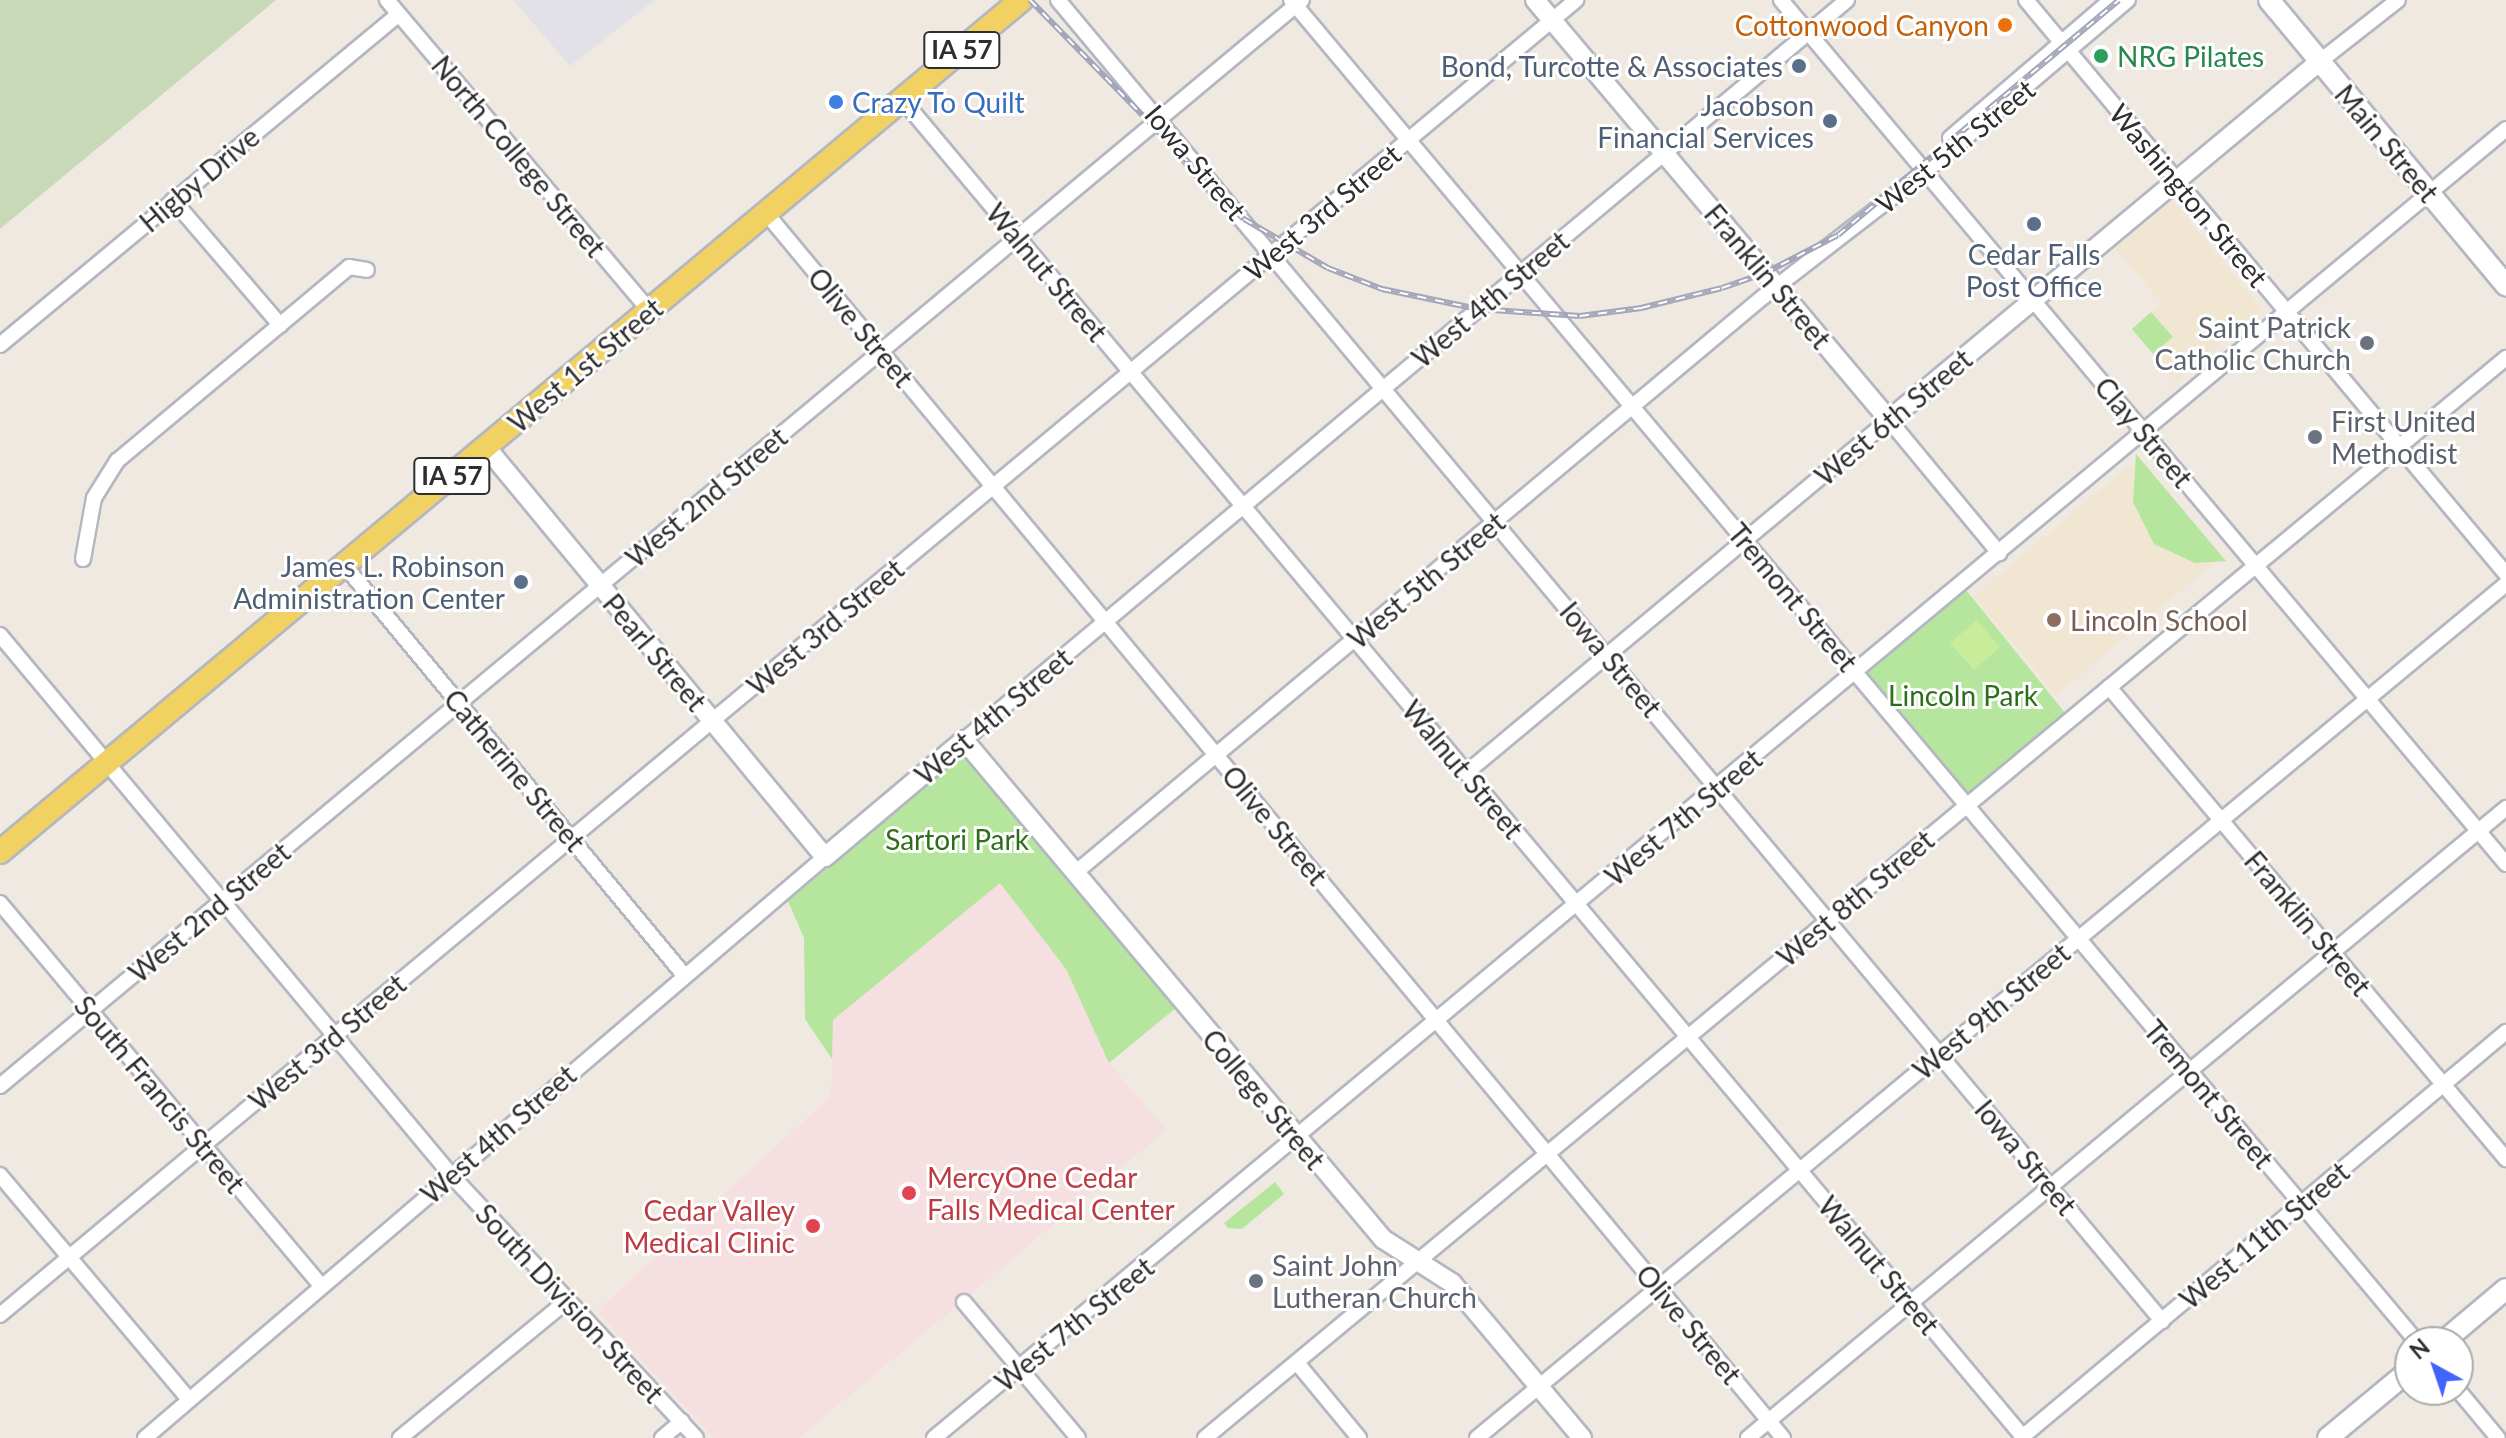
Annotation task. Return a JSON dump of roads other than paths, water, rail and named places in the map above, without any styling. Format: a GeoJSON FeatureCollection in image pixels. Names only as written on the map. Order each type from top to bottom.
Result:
{"type":"FeatureCollection","features":[{"type":"Feature","properties":{"kind":"main road","name":"West 1st Street"},"geometry":{"type":"LineString","coordinates":[[0,852],[1021,0]]}},
{"type":"Feature","properties":{"kind":"main road","name":"Main Street"},"geometry":{"type":"LineString","coordinates":[[2269,0],[2506,285]]}},
{"type":"Feature","properties":{"kind":"main road"},"geometry":{"type":"LineString","coordinates":[[2462,1326],[2506,1289]]}},
{"type":"Feature","properties":{"kind":"main road"},"geometry":{"type":"LineString","coordinates":[[2328,1438],[2394,1383]]}},
{"type":"Feature","properties":{"kind":"street","name":"North College Street"},"geometry":{"type":"LineString","coordinates":[[387,0],[650,311]]}},
{"type":"Feature","properties":{"kind":"street","name":"Iowa Street"},"geometry":{"type":"LineString","coordinates":[[1058,0],[1385,387],[2162,1321]]}},
{"type":"Feature","properties":{"kind":"street","name":"Franklin Street"},"geometry":{"type":"LineString","coordinates":[[1535,0],[1999,553]]}},
{"type":"Feature","properties":{"kind":"street","name":"West 3rd Street"},"geometry":{"type":"LineString","coordinates":[[0,1315],[1576,0]]}},
{"type":"Feature","properties":{"kind":"street","name":"Clay Street"},"geometry":{"type":"LineString","coordinates":[[1781,0],[2506,864]]}},
{"type":"Feature","properties":{"kind":"street","name":"West 4th Street"},"geometry":{"type":"LineString","coordinates":[[145,1438],[684,975],[1847,0]]}},
{"type":"Feature","properties":{"kind":"street","name":"Washington Street"},"geometry":{"type":"LineString","coordinates":[[2026,0],[2506,574]]}},
{"type":"Feature","properties":{"kind":"street","name":"West 5th Street"},"geometry":{"type":"LineString","coordinates":[[2065,47],[2111,0]]}},
{"type":"Feature","properties":{"kind":"street","name":"West 5th Street"},"geometry":{"type":"LineString","coordinates":[[1075,873],[1776,286],[2065,47],[2128,0]]}},
{"type":"Feature","properties":{"kind":"street"},"geometry":{"type":"LineString","coordinates":[[2319,62],[2398,0]]}},
{"type":"Feature","properties":{"kind":"street","name":"West 2nd Street"},"geometry":{"type":"LineString","coordinates":[[0,1086],[1296,2]]}},
{"type":"Feature","properties":{"kind":"street","name":"Tremont Street"},"geometry":{"type":"LineString","coordinates":[[1296,2],[1520,274],[2404,1326]]}},
{"type":"Feature","properties":{"kind":"street","name":"Higby Drive"},"geometry":{"type":"LineString","coordinates":[[0,345],[399,14]]}},
{"type":"Feature","properties":{"kind":"street","name":"West 6th Street"},"geometry":{"type":"LineString","coordinates":[[1466,773],[2319,62]]}},
{"type":"Feature","properties":{"kind":"street","name":"Walnut Street"},"geometry":{"type":"LineString","coordinates":[[902,99],[2023,1438]]}},
{"type":"Feature","properties":{"kind":"street","name":"West 7th Street"},"geometry":{"type":"LineString","coordinates":[[934,1438],[1298,1139],[2506,129]]}},
{"type":"Feature","properties":{"kind":"street"},"geometry":{"type":"LineString","coordinates":[[173,200],[280,325]]}},
{"type":"Feature","properties":{"kind":"street","name":"Olive Street"},"geometry":{"type":"LineString","coordinates":[[766,213],[1783,1438]]}},
{"type":"Feature","properties":{"kind":"street"},"geometry":{"type":"LineString","coordinates":[[83,559],[89,513],[107,472],[349,267],[367,270]]}},
{"type":"Feature","properties":{"kind":"street","name":"West 8th Street"},"geometry":{"type":"LineString","coordinates":[[1205,1438],[1298,1364],[1547,1153],[2506,358]]}},
{"type":"Feature","properties":{"kind":"street","name":"Pearl Street"},"geometry":{"type":"LineString","coordinates":[[486,447],[825,857]]}},
{"type":"Feature","properties":{"kind":"street","name":"Catherine Street"},"geometry":{"type":"LineString","coordinates":[[345,566],[684,975]]}},
{"type":"Feature","properties":{"kind":"street","name":"West 9th Street"},"geometry":{"type":"LineString","coordinates":[[1477,1438],[2506,584]]}},
{"type":"Feature","properties":{"kind":"street","name":"South Division Street"},"geometry":{"type":"LineString","coordinates":[[0,635],[451,1175],[696,1438]]}},
{"type":"Feature","properties":{"kind":"street","name":"Franklin Street"},"geometry":{"type":"LineString","coordinates":[[2109,687],[2506,1159]]}},
{"type":"Feature","properties":{"kind":"street","name":"College Street"},"geometry":{"type":"LineString","coordinates":[[964,740],[1383,1239],[1416,1264],[1452,1283],[1582,1438]]}},
{"type":"Feature","properties":{"kind":"street"},"geometry":{"type":"LineString","coordinates":[[1748,1438],[2506,808]]}},
{"type":"Feature","properties":{"kind":"street","name":"South Francis Street"},"geometry":{"type":"LineString","coordinates":[[0,903],[320,1285]]}},
{"type":"Feature","properties":{"kind":"street","name":"West 11th Street"},"geometry":{"type":"LineString","coordinates":[[2023,1438],[2506,1032]]}},
{"type":"Feature","properties":{"kind":"street"},"geometry":{"type":"LineString","coordinates":[[0,1175],[188,1398]]}},
{"type":"Feature","properties":{"kind":"street"},"geometry":{"type":"LineString","coordinates":[[400,1438],[568,1300]]}},
{"type":"Feature","properties":{"kind":"street"},"geometry":{"type":"LineString","coordinates":[[964,1302],[1078,1438]]}},
{"type":"Feature","properties":{"kind":"street"},"geometry":{"type":"LineString","coordinates":[[1298,1364],[1359,1438]]}},
{"type":"Feature","properties":{"kind":"street"},"geometry":{"type":"LineString","coordinates":[[2471,1406],[2498,1438]]}},
{"type":"Feature","properties":{"kind":"street"},"geometry":{"type":"LineString","coordinates":[[662,1438],[682,1421]]}},
{"type":"Feature","properties":{"kind":"railway"},"geometry":{"type":"LineString","coordinates":[[1030,0],[1244,219],[1328,268],[1382,289],[1478,309],[1580,316],[1641,308],[1722,288],[1765,273],[1838,235],[2119,0]]}},
{"type":"Feature","properties":{"kind":"place","name":"Cottonwood Canyon"},"geometry":{"type":"Point","coordinates":[2005,25]}},
{"type":"Feature","properties":{"kind":"place","name":"NRG Pilates"},"geometry":{"type":"Point","coordinates":[2101,56]}},
{"type":"Feature","properties":{"kind":"place","name":"Bond, Turcotte & Associates"},"geometry":{"type":"Point","coordinates":[1799,66]}},
{"type":"Feature","properties":{"kind":"place","name":"Crazy To Quilt"},"geometry":{"type":"Point","coordinates":[836,102]}},
{"type":"Feature","properties":{"kind":"place","name":"Jacobson Financial Services"},"geometry":{"type":"Point","coordinates":[1830,121]}},
{"type":"Feature","properties":{"kind":"place","name":"Cedar Falls Post Office"},"geometry":{"type":"Point","coordinates":[2034,224]}},
{"type":"Feature","properties":{"kind":"place","name":"Saint Patrick Catholic Church"},"geometry":{"type":"Point","coordinates":[2367,343]}},
{"type":"Feature","properties":{"kind":"place","name":"First United Methodist"},"geometry":{"type":"Point","coordinates":[2315,437]}},
{"type":"Feature","properties":{"kind":"place","name":"James L. Robinson Administration Center"},"geometry":{"type":"Point","coordinates":[521,582]}},
{"type":"Feature","properties":{"kind":"place","name":"Lincoln School"},"geometry":{"type":"Point","coordinates":[2054,620]}},
{"type":"Feature","properties":{"kind":"place","name":"MercyOne Cedar Falls Medical Center"},"geometry":{"type":"Point","coordinates":[909,1193]}},
{"type":"Feature","properties":{"kind":"place","name":"Cedar Valley Medical Clinic"},"geometry":{"type":"Point","coordinates":[813,1226]}},
{"type":"Feature","properties":{"kind":"place","name":"Saint John Lutheran Church"},"geometry":{"type":"Point","coordinates":[1256,1281]}},
{"type":"Feature","properties":{"kind":"park label","name":"Lincoln Park"},"geometry":{"type":"Point","coordinates":[1963,695]}},
{"type":"Feature","properties":{"kind":"park label","name":"Sartori Park"},"geometry":{"type":"Point","coordinates":[957,839]}}]}
